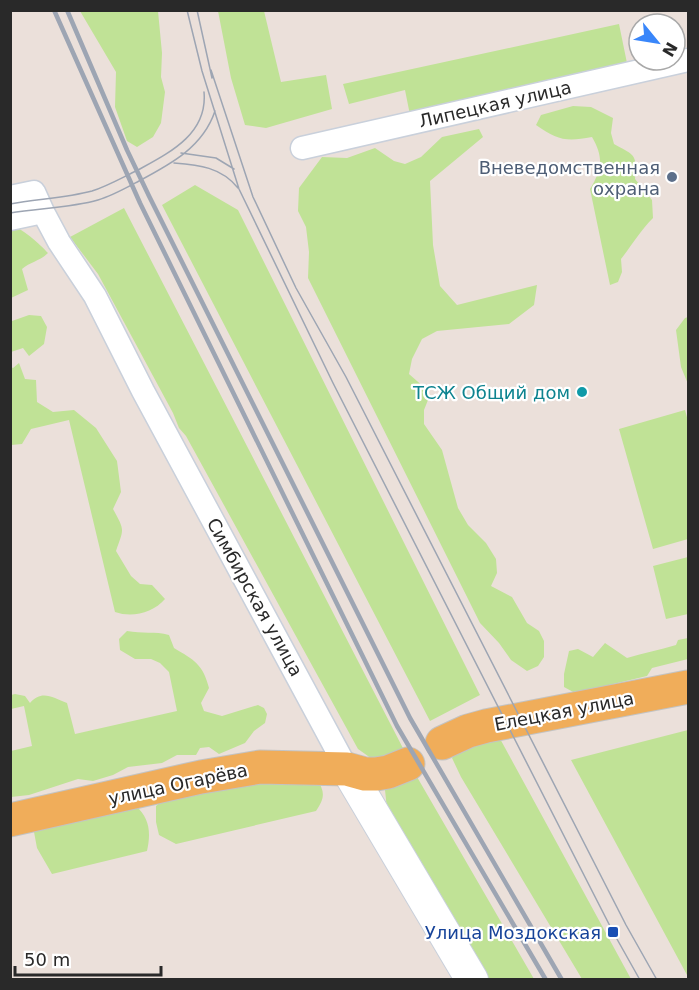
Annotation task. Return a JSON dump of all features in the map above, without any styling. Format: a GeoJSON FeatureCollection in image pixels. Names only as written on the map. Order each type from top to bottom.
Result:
{"type":"FeatureCollection","features":[{"type":"Feature","properties":{"kind":"main road","name":"Елецкая улица"},"geometry":{"type":"LineString","coordinates":[[442,743],[468,731],[486,726],[688,687]]}},
{"type":"Feature","properties":{"kind":"main road"},"geometry":{"type":"LineString","coordinates":[[347,769],[375,774],[388,772],[408,764]]}},
{"type":"Feature","properties":{"kind":"main road","name":"улица Огарёва"},"geometry":{"type":"LineString","coordinates":[[10,820],[233,771],[285,766],[347,769]]}},
{"type":"Feature","properties":{"kind":"main road","name":"Симбирская улица"},"geometry":{"type":"LineString","coordinates":[[347,769],[472,980]]}},
{"type":"Feature","properties":{"kind":"street","name":"Липецкая улица"},"geometry":{"type":"LineString","coordinates":[[302,148],[688,60]]}},
{"type":"Feature","properties":{"kind":"street","name":"Симбирская улица"},"geometry":{"type":"LineString","coordinates":[[10,197],[34,192],[59,242],[95,296],[143,391],[347,769]]}},
{"type":"Feature","properties":{"kind":"street"},"geometry":{"type":"LineString","coordinates":[[10,219],[43,212]]}},
{"type":"Feature","properties":{"kind":"green space"},"geometry":{"type":"Polygon","coordinates":[[[80,11],[158,11],[162,53],[161,77],[165,92],[161,123],[153,137],[137,147],[127,141],[115,107],[116,72],[80,11]]]}},
{"type":"Feature","properties":{"kind":"green space"},"geometry":{"type":"Polygon","coordinates":[[[218,11],[264,11],[281,82],[326,75],[332,109],[266,128],[245,125],[231,78],[218,11]]]}},
{"type":"Feature","properties":{"kind":"green space"},"geometry":{"type":"Polygon","coordinates":[[[619,24],[627,63],[627,68],[410,115],[405,90],[349,104],[343,84],[619,24]]]}},
{"type":"Feature","properties":{"kind":"green space"},"geometry":{"type":"Polygon","coordinates":[[[573,106],[591,107],[613,118],[611,133],[614,144],[633,156],[636,164],[635,179],[652,200],[653,218],[621,259],[622,272],[618,282],[610,285],[590,189],[600,163],[596,144],[592,137],[568,139],[556,137],[536,125],[541,115],[573,106]]]}},
{"type":"Feature","properties":{"kind":"green space"},"geometry":{"type":"Polygon","coordinates":[[[479,129],[483,137],[430,181],[433,245],[440,286],[457,305],[537,285],[534,305],[509,324],[437,331],[422,339],[412,359],[409,374],[425,388],[428,400],[424,410],[424,424],[442,450],[458,508],[468,525],[486,543],[496,559],[497,573],[491,586],[512,597],[527,623],[539,631],[544,641],[544,657],[538,666],[527,671],[511,660],[480,623],[308,278],[309,252],[306,227],[298,211],[299,188],[322,157],[347,158],[375,148],[394,161],[405,164],[421,157],[442,137],[479,129]]]}},
{"type":"Feature","properties":{"kind":"green space"},"geometry":{"type":"Polygon","coordinates":[[[195,185],[238,210],[480,695],[430,721],[162,205],[195,185]]]}},
{"type":"Feature","properties":{"kind":"green space"},"geometry":{"type":"Polygon","coordinates":[[[124,208],[406,754],[375,761],[358,749],[186,436],[179,428],[98,274],[70,237],[124,208]]]}},
{"type":"Feature","properties":{"kind":"green space"},"geometry":{"type":"Polygon","coordinates":[[[11,226],[25,232],[48,253],[22,269],[28,290],[11,298],[11,226]]]}},
{"type":"Feature","properties":{"kind":"green space"},"geometry":{"type":"Polygon","coordinates":[[[29,315],[41,316],[47,327],[44,344],[29,356],[23,348],[11,352],[11,319],[12,321],[29,315]]]}},
{"type":"Feature","properties":{"kind":"green space"},"geometry":{"type":"Polygon","coordinates":[[[688,317],[688,384],[681,367],[676,330],[688,317]]]}},
{"type":"Feature","properties":{"kind":"green space"},"geometry":{"type":"Polygon","coordinates":[[[19,363],[25,379],[36,380],[37,402],[53,412],[74,410],[96,428],[117,461],[121,492],[113,509],[122,530],[116,551],[131,576],[140,584],[152,585],[165,599],[155,608],[135,614],[115,612],[69,420],[31,429],[22,444],[11,445],[11,367],[19,363]]]}},
{"type":"Feature","properties":{"kind":"green space"},"geometry":{"type":"Polygon","coordinates":[[[685,410],[688,421],[688,539],[653,549],[619,429],[685,410]]]}},
{"type":"Feature","properties":{"kind":"green space"},"geometry":{"type":"Polygon","coordinates":[[[688,557],[688,614],[666,619],[653,566],[688,557]]]}},
{"type":"Feature","properties":{"kind":"green space"},"geometry":{"type":"Polygon","coordinates":[[[127,631],[169,635],[174,648],[201,668],[209,688],[201,703],[204,711],[222,716],[258,705],[264,708],[267,714],[265,723],[254,731],[245,743],[219,754],[209,747],[200,748],[196,755],[177,755],[162,763],[128,767],[113,775],[93,781],[78,779],[29,795],[11,797],[11,751],[32,746],[24,706],[11,709],[11,695],[25,696],[30,703],[39,696],[43,696],[67,703],[75,734],[177,711],[169,672],[160,663],[151,659],[135,659],[120,650],[119,639],[127,631]]]}},
{"type":"Feature","properties":{"kind":"green space"},"geometry":{"type":"Polygon","coordinates":[[[688,638],[688,659],[652,668],[647,676],[575,693],[564,687],[569,651],[578,649],[593,657],[605,643],[627,658],[676,645],[678,640],[688,638]]]}},
{"type":"Feature","properties":{"kind":"green space"},"geometry":{"type":"Polygon","coordinates":[[[688,730],[688,974],[687,975],[571,760],[688,730]]]}},
{"type":"Feature","properties":{"kind":"green space"},"geometry":{"type":"Polygon","coordinates":[[[498,735],[631,979],[582,979],[461,777],[452,758],[460,747],[498,735]]]}},
{"type":"Feature","properties":{"kind":"green space"},"geometry":{"type":"Polygon","coordinates":[[[413,770],[534,979],[486,979],[388,818],[385,790],[413,770]]]}},
{"type":"Feature","properties":{"kind":"green space"},"geometry":{"type":"Polygon","coordinates":[[[317,779],[323,795],[316,811],[176,844],[159,835],[156,806],[170,797],[209,786],[317,779]]]}},
{"type":"Feature","properties":{"kind":"green space"},"geometry":{"type":"Polygon","coordinates":[[[135,805],[144,815],[148,826],[147,851],[52,874],[37,848],[34,832],[42,824],[135,805]]]}},
{"type":"Feature","properties":{"kind":"tram line"},"geometry":{"type":"LineString","coordinates":[[187,10],[202,71],[239,189],[333,383],[613,932],[640,980]]}},
{"type":"Feature","properties":{"kind":"tram line"},"geometry":{"type":"LineString","coordinates":[[197,10],[212,78]]}},
{"type":"Feature","properties":{"kind":"tram line"},"geometry":{"type":"LineString","coordinates":[[211,70],[253,197],[296,288],[346,377],[626,925],[657,980]]}},
{"type":"Feature","properties":{"kind":"tram line"},"geometry":{"type":"LineString","coordinates":[[10,204],[92,191],[162,157],[193,131],[204,107],[204,92]]}},
{"type":"Feature","properties":{"kind":"tram line"},"geometry":{"type":"LineString","coordinates":[[10,213],[87,203],[119,192],[185,153],[203,135],[215,111]]}},
{"type":"Feature","properties":{"kind":"tram line"},"geometry":{"type":"LineString","coordinates":[[181,153],[216,158],[234,169]]}},
{"type":"Feature","properties":{"kind":"tram line"},"geometry":{"type":"LineString","coordinates":[[174,163],[201,166],[217,171],[238,188]]}},
{"type":"Feature","properties":{"kind":"railway"},"geometry":{"type":"LineString","coordinates":[[54,10],[140,203],[397,726],[546,980]]}},
{"type":"Feature","properties":{"kind":"railway"},"geometry":{"type":"LineString","coordinates":[[67,10],[149,196],[410,718],[562,980]]}},
{"type":"Feature","properties":{"kind":"place","name":"Вневедомственная охрана"},"geometry":{"type":"Point","coordinates":[672,177]}},
{"type":"Feature","properties":{"kind":"place","name":"ТСЖ Общий дом"},"geometry":{"type":"Point","coordinates":[582,392]}},
{"type":"Feature","properties":{"kind":"place","name":"Улица Моздокская"},"geometry":{"type":"Point","coordinates":[613,932]}}]}
